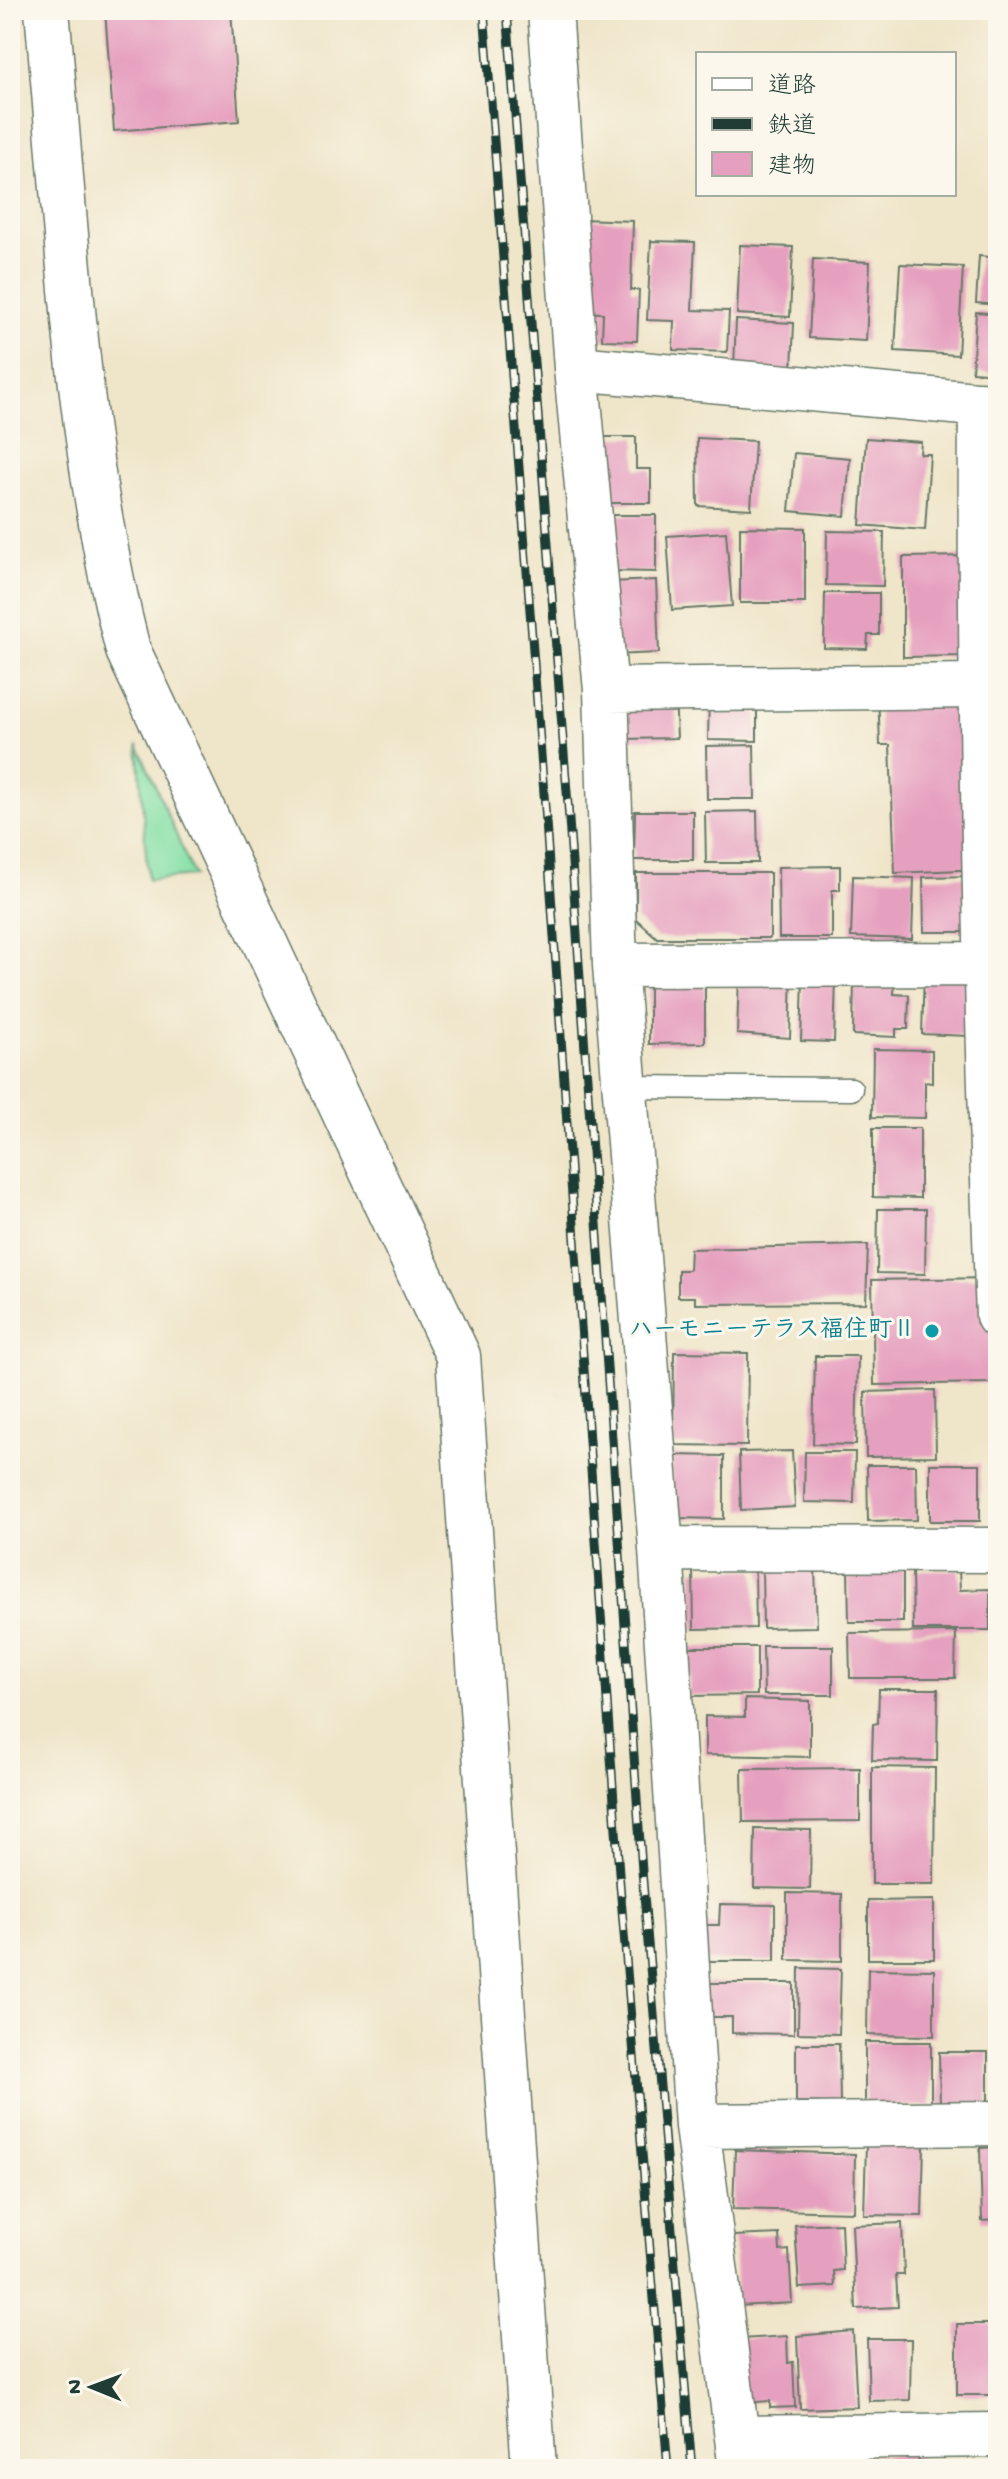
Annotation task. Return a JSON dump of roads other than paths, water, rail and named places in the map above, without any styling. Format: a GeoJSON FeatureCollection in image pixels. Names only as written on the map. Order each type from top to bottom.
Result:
{"type":"FeatureCollection","features":[{"type":"Feature","properties":{"kind":"street"},"geometry":{"type":"LineString","coordinates":[[47,10],[75,311],[106,564],[128,650],[458,1356],[534,2469]]}},
{"type":"Feature","properties":{"kind":"street"},"geometry":{"type":"LineString","coordinates":[[550,10],[576,368],[606,690],[615,965],[661,1549],[697,2126],[740,2453],[948,2452],[998,2435]]}},
{"type":"Feature","properties":{"kind":"street"},"geometry":{"type":"LineString","coordinates":[[576,368],[990,405],[979,686],[991,964],[998,1316]]}},
{"type":"Feature","properties":{"kind":"street"},"geometry":{"type":"LineString","coordinates":[[606,690],[979,686]]}},
{"type":"Feature","properties":{"kind":"street"},"geometry":{"type":"LineString","coordinates":[[615,965],[991,964]]}},
{"type":"Feature","properties":{"kind":"street"},"geometry":{"type":"LineString","coordinates":[[661,1549],[998,1550]]}},
{"type":"Feature","properties":{"kind":"street"},"geometry":{"type":"LineString","coordinates":[[697,2126],[998,2123]]}},
{"type":"Feature","properties":{"kind":"lane"},"geometry":{"type":"LineString","coordinates":[[624,1087],[851,1089]]}},
{"type":"Feature","properties":{"kind":"railway"},"geometry":{"type":"LineString","coordinates":[[484,10],[545,807],[619,1873],[668,2469]]}},
{"type":"Feature","properties":{"kind":"railway"},"geometry":{"type":"LineString","coordinates":[[507,10],[568,805],[642,1871],[692,2469]]}},
{"type":"Feature","properties":{"kind":"place","name":"ハーモニーテラス福住町Ⅱ"},"geometry":{"type":"Point","coordinates":[932,1331]}}]}
